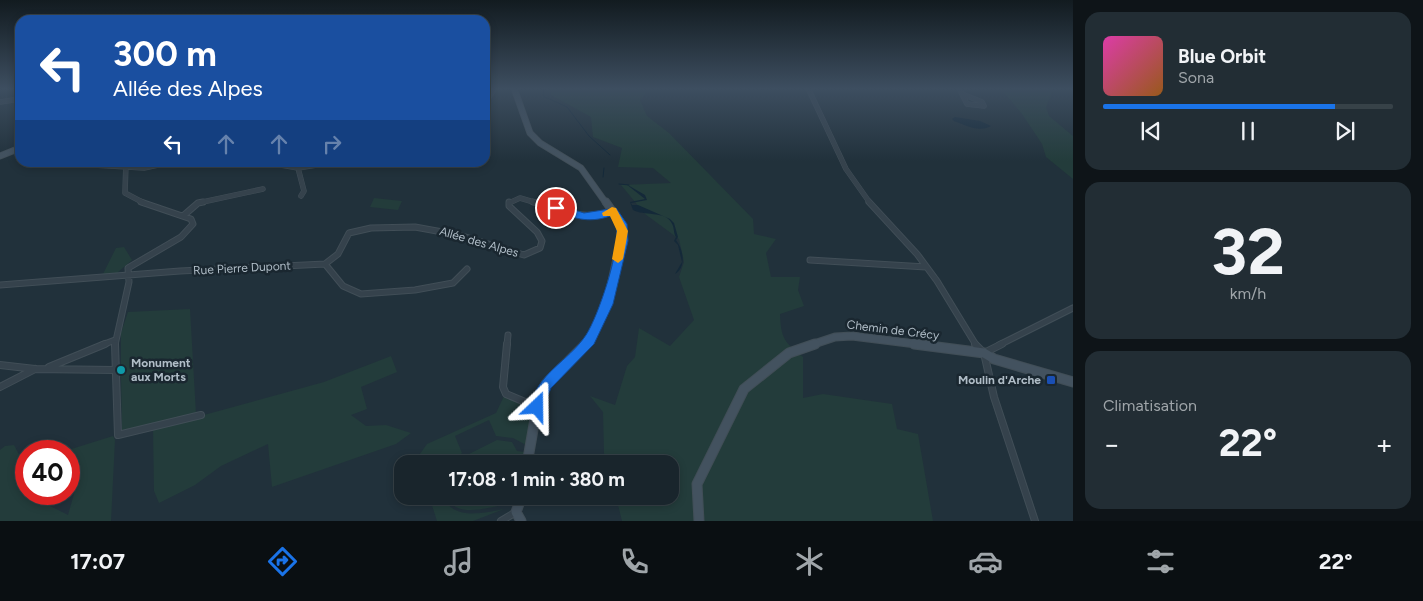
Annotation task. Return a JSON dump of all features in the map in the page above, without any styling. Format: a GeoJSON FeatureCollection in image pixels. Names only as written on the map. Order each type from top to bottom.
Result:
{"type":"FeatureCollection","features":[{"type":"Feature","properties":{"kind":"street"},"geometry":{"type":"LineString","coordinates":[[523,112],[530,133],[540,143],[581,168],[612,211],[623,231],[607,304],[590,340],[546,384],[539,396],[529,455]]}},
{"type":"Feature","properties":{"kind":"street"},"geometry":{"type":"LineString","coordinates":[[819,112],[843,163],[859,188],[880,215],[926,266],[974,343],[984,353],[994,397],[1035,521]]}},
{"type":"Feature","properties":{"kind":"street"},"geometry":{"type":"LineString","coordinates":[[0,156],[15,150]]}},
{"type":"Feature","properties":{"kind":"street"},"geometry":{"type":"LineString","coordinates":[[126,167],[125,194],[136,200],[191,219],[194,224],[191,230],[128,268],[115,340],[118,435],[201,415]]}},
{"type":"Feature","properties":{"kind":"street"},"geometry":{"type":"LineString","coordinates":[[292,167],[304,167]]}},
{"type":"Feature","properties":{"kind":"street"},"geometry":{"type":"LineString","coordinates":[[298,168],[304,191],[301,196]]}},
{"type":"Feature","properties":{"kind":"street"},"geometry":{"type":"LineString","coordinates":[[183,216],[198,203],[249,192]]}},
{"type":"Feature","properties":{"kind":"street","name":"Allée des Alpes"},"geometry":{"type":"LineString","coordinates":[[325,264],[338,254],[349,233],[361,229],[385,226],[425,227],[524,255],[540,248],[542,241],[537,232],[509,206],[508,202],[513,199],[520,198],[583,217],[597,216],[612,211]]}},
{"type":"Feature","properties":{"kind":"street"},"geometry":{"type":"LineString","coordinates":[[810,260],[926,266]]}},
{"type":"Feature","properties":{"kind":"street"},"geometry":{"type":"LineString","coordinates":[[325,264],[343,286],[361,294],[415,290],[453,283],[467,269]]}},
{"type":"Feature","properties":{"kind":"street","name":"Rue Pierre Dupont"},"geometry":{"type":"LineString","coordinates":[[0,285],[180,271],[325,264]]}},
{"type":"Feature","properties":{"kind":"street"},"geometry":{"type":"LineString","coordinates":[[984,353],[1073,308]]}},
{"type":"Feature","properties":{"kind":"street"},"geometry":{"type":"LineString","coordinates":[[508,335],[503,387],[506,394],[537,407]]}},
{"type":"Feature","properties":{"kind":"street","name":"Chemin de Crécy"},"geometry":{"type":"LineString","coordinates":[[699,521],[697,484],[744,390],[777,361],[809,346],[835,337],[852,336],[984,353],[994,359],[1073,382]]}},
{"type":"Feature","properties":{"kind":"street"},"geometry":{"type":"LineString","coordinates":[[47,368],[115,340]]}},
{"type":"Feature","properties":{"kind":"street"},"geometry":{"type":"LineString","coordinates":[[0,365],[35,369],[115,370]]}},
{"type":"Feature","properties":{"kind":"street"},"geometry":{"type":"LineString","coordinates":[[0,387],[35,369]]}},
{"type":"Feature","properties":{"kind":"street"},"geometry":{"type":"LineString","coordinates":[[501,521],[519,516]]}},
{"type":"Feature","properties":{"kind":"green space"},"geometry":{"type":"Polygon","coordinates":[[[582,112],[645,112],[647,116],[669,133],[753,219],[754,234],[776,239],[766,253],[771,277],[800,277],[798,290],[804,306],[780,314],[781,329],[785,339],[803,357],[803,398],[823,394],[892,404],[897,429],[918,434],[933,521],[622,521],[618,505],[679,505],[679,455],[605,455],[603,412],[590,396],[615,405],[627,366],[635,357],[639,328],[670,346],[694,320],[679,277],[684,262],[679,239],[645,214],[621,185],[671,183],[653,168],[618,167],[622,148],[593,137],[591,117],[582,112]]]}},
{"type":"Feature","properties":{"kind":"green space"},"geometry":{"type":"Polygon","coordinates":[[[1021,112],[1048,112],[1049,116],[1073,136],[1073,179],[1046,157],[1042,144],[1021,112]]]}},
{"type":"Feature","properties":{"kind":"green space"},"geometry":{"type":"Polygon","coordinates":[[[374,198],[402,201],[398,210],[370,207],[374,198]]]}},
{"type":"Feature","properties":{"kind":"green space"},"geometry":{"type":"Polygon","coordinates":[[[124,247],[132,260],[117,273],[102,276],[116,248],[124,247]]]}},
{"type":"Feature","properties":{"kind":"green space"},"geometry":{"type":"Polygon","coordinates":[[[190,309],[196,414],[122,431],[121,377],[119,378],[121,370],[121,333],[128,312],[190,309]]]}},
{"type":"Feature","properties":{"kind":"green space"},"geometry":{"type":"Polygon","coordinates":[[[391,356],[397,372],[361,387],[367,409],[351,415],[366,426],[386,425],[411,433],[396,444],[272,487],[268,444],[221,466],[195,485],[159,503],[154,491],[153,429],[324,382],[391,356]]]}},
{"type":"Feature","properties":{"kind":"green space"},"geometry":{"type":"Polygon","coordinates":[[[504,396],[532,407],[526,445],[513,438],[496,436],[489,420],[455,436],[462,453],[460,455],[419,455],[427,444],[496,413],[504,396]]]}},
{"type":"Feature","properties":{"kind":"green space"},"geometry":{"type":"Polygon","coordinates":[[[113,436],[115,440],[111,521],[0,521],[0,450],[5,446],[14,445],[15,447],[15,505],[51,505],[68,515],[71,505],[80,505],[80,446],[113,436]]]}},
{"type":"Feature","properties":{"kind":"green space"},"geometry":{"type":"Polygon","coordinates":[[[497,440],[512,442],[517,451],[525,452],[524,455],[467,455],[497,440]]]}},
{"type":"Feature","properties":{"kind":"green space"},"geometry":{"type":"Polygon","coordinates":[[[432,505],[449,505],[461,512],[469,513],[504,509],[473,521],[437,521],[432,505]]]}},
{"type":"Feature","properties":{"kind":"green space"},"geometry":{"type":"Polygon","coordinates":[[[453,505],[498,505],[484,509],[469,510],[453,505]]]}},
{"type":"Feature","properties":{"kind":"water"},"geometry":{"type":"Polygon","coordinates":[[[955,117],[980,121],[991,126],[981,129],[972,128],[954,121],[952,119],[955,117]]]}},
{"type":"Feature","properties":{"kind":"water"},"geometry":{"type":"Polygon","coordinates":[[[626,184],[645,195],[647,200],[631,203],[632,205],[638,205],[662,216],[633,210],[630,202],[645,199],[626,184]]]}},
{"type":"Feature","properties":{"kind":"water"},"geometry":{"type":"Polygon","coordinates":[[[665,217],[674,223],[678,237],[676,240],[682,253],[683,258],[681,267],[679,271],[675,274],[682,262],[678,245],[674,241],[676,237],[672,224],[665,217]]]}},
{"type":"Feature","properties":{"kind":"waterway"},"geometry":{"type":"LineString","coordinates":[[571,112],[589,136],[610,155]]}},
{"type":"Feature","properties":{"kind":"waterway"},"geometry":{"type":"LineString","coordinates":[[603,177],[604,168]]}},
{"type":"Feature","properties":{"kind":"waterway"},"geometry":{"type":"LineString","coordinates":[[619,184],[629,185]]}},
{"type":"Feature","properties":{"kind":"slow traffic"},"geometry":{"type":"LineString","coordinates":[[607,213],[612,211],[621,224],[623,231],[618,259]]}},
{"type":"Feature","properties":{"kind":"place","name":"Monument aux Morts"},"geometry":{"type":"Point","coordinates":[121,370]}},
{"type":"Feature","properties":{"kind":"place","name":"Moulin d'Arche"},"geometry":{"type":"Point","coordinates":[1051,380]}},
{"type":"Feature","properties":{"kind":"route"},"geometry":{"type":"LineString","coordinates":[[537,407],[539,396],[546,384],[590,340],[607,304],[623,231],[621,224],[612,211],[590,218],[556,208]]}}]}
